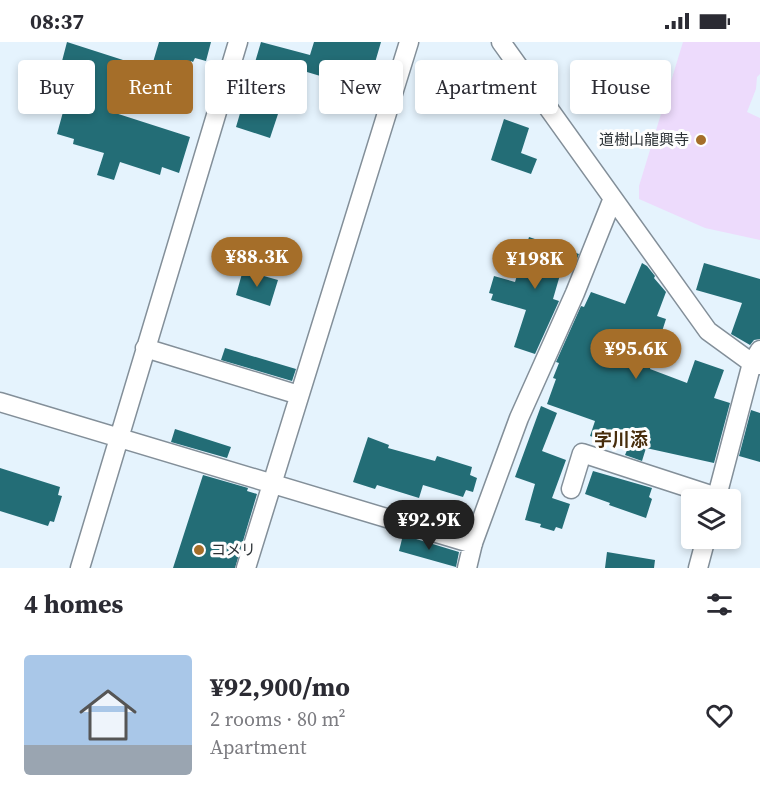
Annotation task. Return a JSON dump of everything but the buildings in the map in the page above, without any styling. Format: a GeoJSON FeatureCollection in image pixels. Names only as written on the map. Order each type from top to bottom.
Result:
{"type":"FeatureCollection","features":[{"type":"Feature","properties":{"kind":"street"},"geometry":{"type":"LineString","coordinates":[[80,568],[238,42]]}},
{"type":"Feature","properties":{"kind":"street"},"geometry":{"type":"LineString","coordinates":[[246,568],[409,42]]}},
{"type":"Feature","properties":{"kind":"street"},"geometry":{"type":"LineString","coordinates":[[501,42],[708,331],[757,360],[719,489]]}},
{"type":"Feature","properties":{"kind":"street"},"geometry":{"type":"LineString","coordinates":[[467,568],[473,544],[519,418],[575,293],[613,198]]}},
{"type":"Feature","properties":{"kind":"street"},"geometry":{"type":"LineString","coordinates":[[145,348],[299,395]]}},
{"type":"Feature","properties":{"kind":"street"},"geometry":{"type":"LineString","coordinates":[[0,402],[473,544]]}},
{"type":"Feature","properties":{"kind":"street"},"geometry":{"type":"LineString","coordinates":[[571,489],[582,453],[689,489]]}},
{"type":"Feature","properties":{"kind":"street"},"geometry":{"type":"LineString","coordinates":[[698,568],[702,549]]}},
{"type":"Feature","properties":{"kind":"shaded area","name":"道樹山龍興寺"},"geometry":{"type":"Polygon","coordinates":[[[683,42],[760,42],[760,74],[757,77],[756,89],[747,112],[760,118],[760,240],[705,228],[639,199],[639,186],[661,114],[671,114],[671,81],[683,42]]]}},
{"type":"Feature","properties":{"kind":"place","name":"道樹山龍興寺"},"geometry":{"type":"Point","coordinates":[701,140]}},
{"type":"Feature","properties":{"kind":"place","name":"コメリ"},"geometry":{"type":"Point","coordinates":[199,550]}},
{"type":"Feature","properties":{"kind":"district","name":"字川添"},"geometry":{"type":"Point","coordinates":[621,440]}}]}
